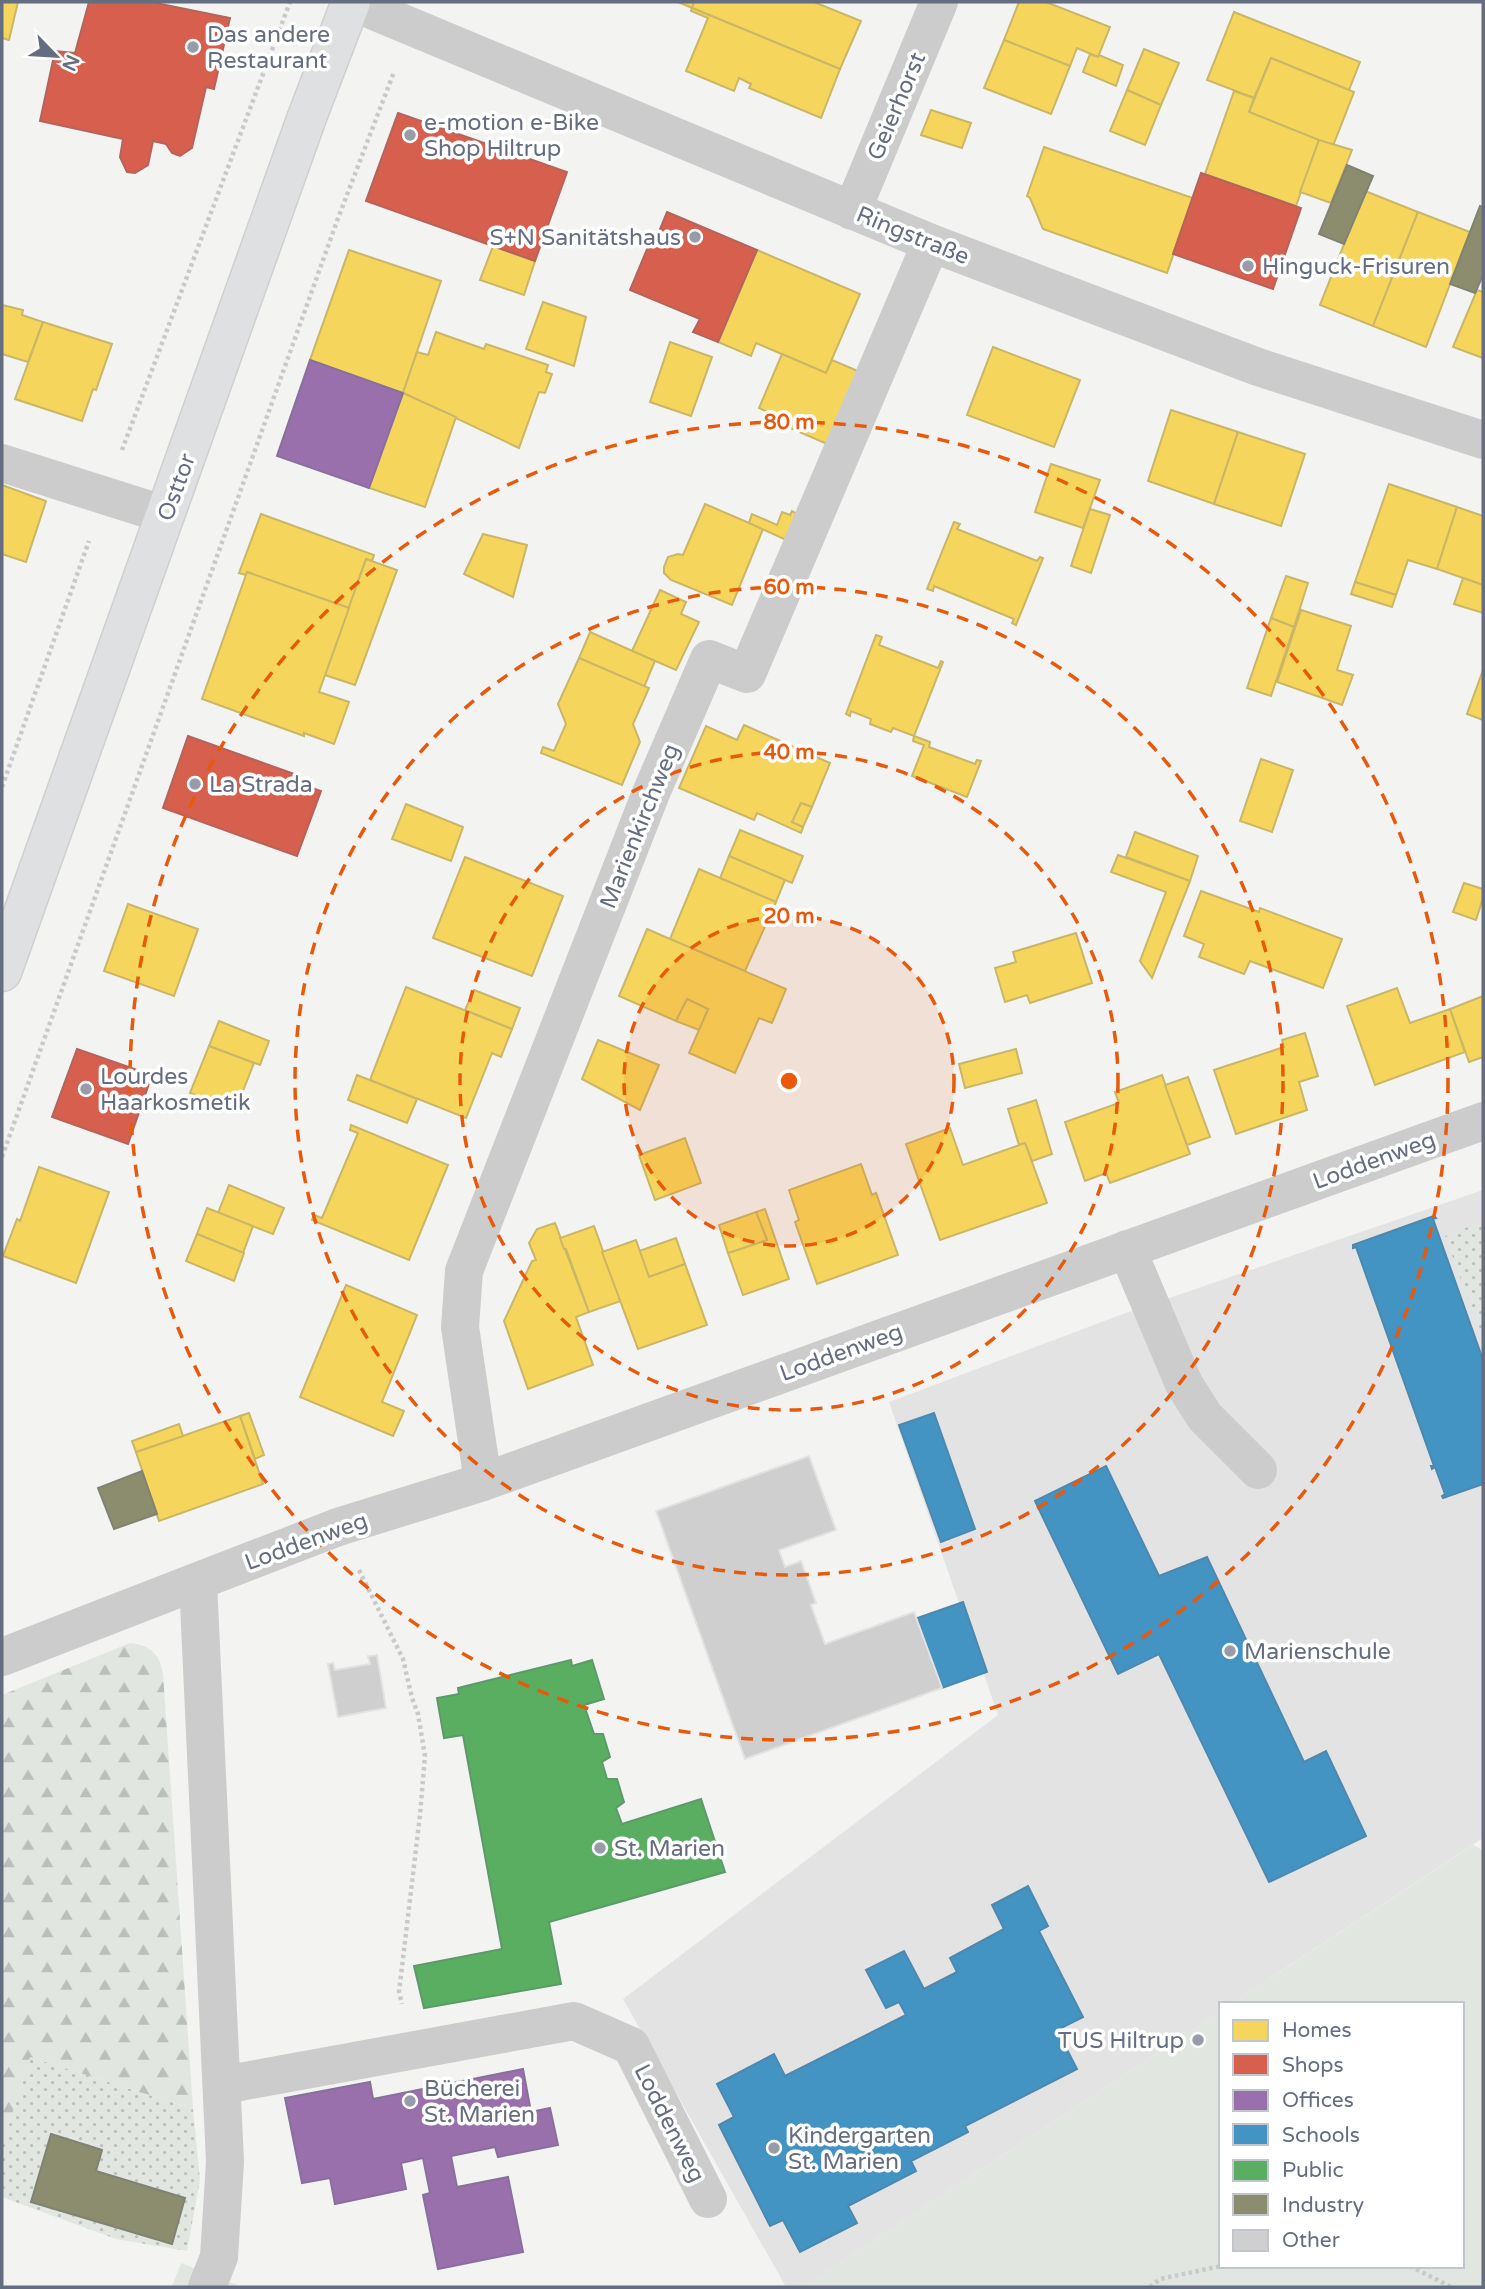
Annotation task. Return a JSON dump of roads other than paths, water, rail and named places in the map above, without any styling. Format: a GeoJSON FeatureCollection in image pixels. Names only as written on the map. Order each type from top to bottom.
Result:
{"type":"FeatureCollection","features":[{"type":"Feature","properties":{"kind":"main road","name":"Osttor"},"geometry":{"type":"LineString","coordinates":[[2,972],[303,130],[352,2]]}},
{"type":"Feature","properties":{"kind":"street","name":"Ringstraße"},"geometry":{"type":"LineString","coordinates":[[352,2],[931,243],[1258,367],[1483,440]]}},
{"type":"Feature","properties":{"kind":"street","name":"Geierhorst"},"geometry":{"type":"LineString","coordinates":[[852,211],[939,2]]}},
{"type":"Feature","properties":{"kind":"street","name":"Marienkirchweg"},"geometry":{"type":"LineString","coordinates":[[483,1482],[460,1327],[464,1271],[651,793],[709,659],[747,674],[931,243]]}},
{"type":"Feature","properties":{"kind":"street"},"geometry":{"type":"LineString","coordinates":[[2,463],[166,515]]}},
{"type":"Feature","properties":{"kind":"street","name":"Loddenweg"},"geometry":{"type":"LineString","coordinates":[[2,1657],[338,1527],[483,1482],[1483,1121]]}},
{"type":"Feature","properties":{"kind":"street"},"geometry":{"type":"LineString","coordinates":[[1127,1249],[1184,1384],[1205,1417],[1258,1470]]}},
{"type":"Feature","properties":{"kind":"street"},"geometry":{"type":"LineString","coordinates":[[198,1581],[225,2162],[213,2272]]}},
{"type":"Feature","properties":{"kind":"street","name":"Loddenweg"},"geometry":{"type":"LineString","coordinates":[[223,2085],[575,2021],[631,2046],[708,2199]]}},
{"type":"Feature","properties":{"kind":"place","name":"Das andere Restaurant"},"geometry":{"type":"Point","coordinates":[193,47]}},
{"type":"Feature","properties":{"kind":"place","name":"e-motion e-Bike Shop Hiltrup"},"geometry":{"type":"Point","coordinates":[410,135]}},
{"type":"Feature","properties":{"kind":"place","name":"S+N Sanitätshaus"},"geometry":{"type":"Point","coordinates":[695,237]}},
{"type":"Feature","properties":{"kind":"place","name":"Hinguck-Frisuren"},"geometry":{"type":"Point","coordinates":[1248,266]}},
{"type":"Feature","properties":{"kind":"place","name":"La Strada"},"geometry":{"type":"Point","coordinates":[195,784]}},
{"type":"Feature","properties":{"kind":"place","name":"Lourdes Haarkosmetik"},"geometry":{"type":"Point","coordinates":[86,1089]}},
{"type":"Feature","properties":{"kind":"place","name":"Marienschule"},"geometry":{"type":"Point","coordinates":[1230,1651]}},
{"type":"Feature","properties":{"kind":"place","name":"St. Marien"},"geometry":{"type":"Point","coordinates":[600,1848]}},
{"type":"Feature","properties":{"kind":"place","name":"TUS Hiltrup"},"geometry":{"type":"Point","coordinates":[1198,2040]}},
{"type":"Feature","properties":{"kind":"place","name":"Bücherei St. Marien"},"geometry":{"type":"Point","coordinates":[410,2101]}},
{"type":"Feature","properties":{"kind":"place","name":"Kindergarten St. Marien"},"geometry":{"type":"Point","coordinates":[774,2148]}}]}
